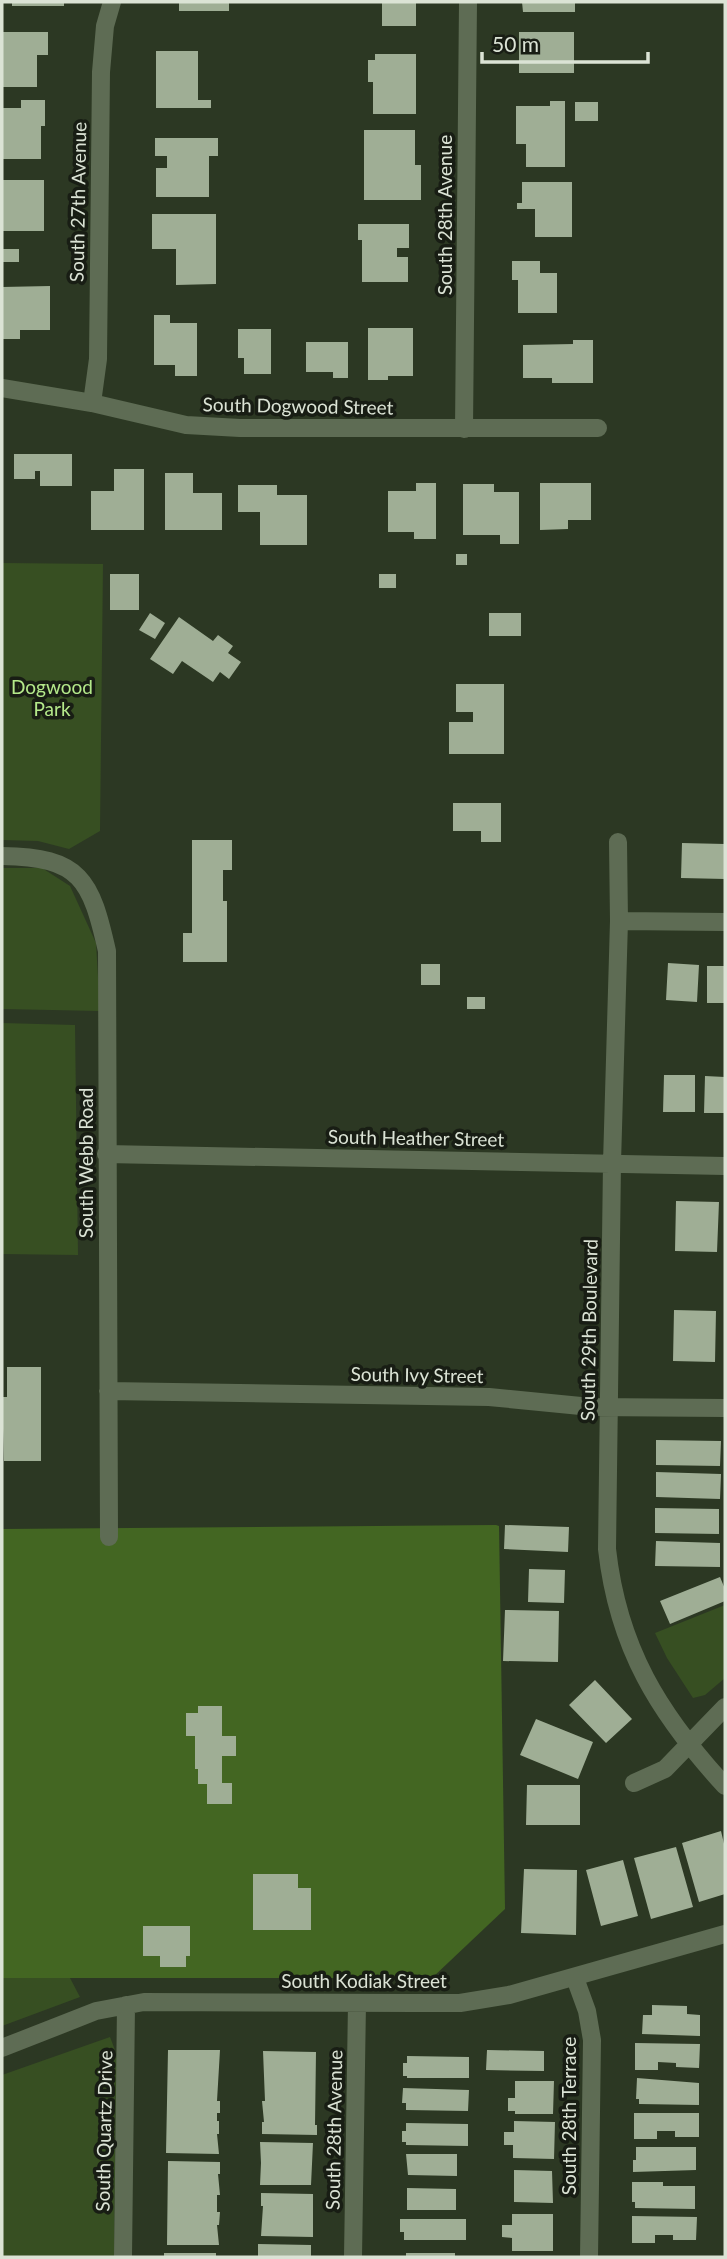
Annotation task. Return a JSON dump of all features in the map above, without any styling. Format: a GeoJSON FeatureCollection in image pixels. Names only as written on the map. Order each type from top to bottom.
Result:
{"type":"FeatureCollection","features":[{"type":"Feature","properties":{"kind":"street","name":"South 27th Avenue"},"geometry":{"type":"LineString","coordinates":[[92,402],[98,359],[101,72],[106,26],[112,2]]}},
{"type":"Feature","properties":{"kind":"street","name":"South 28th Avenue"},"geometry":{"type":"LineString","coordinates":[[464,429],[468,2]]}},
{"type":"Feature","properties":{"kind":"street","name":"South Dogwood Street"},"geometry":{"type":"LineString","coordinates":[[2,388],[92,402],[186,425],[240,428],[598,428]]}},
{"type":"Feature","properties":{"kind":"street","name":"South 29th Boulevard"},"geometry":{"type":"LineString","coordinates":[[618,842],[619,921],[612,1163],[607,1549],[615,1602],[636,1660],[658,1702],[725,1786]]}},
{"type":"Feature","properties":{"kind":"street","name":"South Webb Road"},"geometry":{"type":"LineString","coordinates":[[2,856],[30,856],[50,861],[82,880],[94,900],[107,951],[109,1537]]}},
{"type":"Feature","properties":{"kind":"street"},"geometry":{"type":"LineString","coordinates":[[619,921],[725,922]]}},
{"type":"Feature","properties":{"kind":"street","name":"South Heather Street"},"geometry":{"type":"LineString","coordinates":[[106,1154],[725,1166]]}},
{"type":"Feature","properties":{"kind":"street","name":"South Ivy Street"},"geometry":{"type":"LineString","coordinates":[[108,1391],[489,1397],[609,1407],[725,1408]]}},
{"type":"Feature","properties":{"kind":"street"},"geometry":{"type":"LineString","coordinates":[[634,1783],[665,1769],[725,1707]]}},
{"type":"Feature","properties":{"kind":"street","name":"South Kodiak Street"},"geometry":{"type":"LineString","coordinates":[[2,2048],[96,2011],[126,2005],[158,2002],[460,2003],[575,1978],[725,1934]]}},
{"type":"Feature","properties":{"kind":"street","name":"South 28th Terrace"},"geometry":{"type":"LineString","coordinates":[[575,1978],[587,2011],[592,2040],[589,2257]]}},
{"type":"Feature","properties":{"kind":"street","name":"South 28th Avenue"},"geometry":{"type":"LineString","coordinates":[[353,2257],[357,2003]]}},
{"type":"Feature","properties":{"kind":"street","name":"South Quartz Drive"},"geometry":{"type":"LineString","coordinates":[[123,2257],[126,2005]]}},
{"type":"Feature","properties":{"kind":"green space","name":"Dogwood Park"},"geometry":{"type":"Polygon","coordinates":[[[2,563],[103,564],[100,831],[69,849],[38,841],[2,840],[2,563]]]}},
{"type":"Feature","properties":{"kind":"green space"},"geometry":{"type":"Polygon","coordinates":[[[2,868],[42,868],[70,886],[96,943],[100,1011],[2,1009],[2,868]]]}},
{"type":"Feature","properties":{"kind":"green space"},"geometry":{"type":"Polygon","coordinates":[[[2,1023],[75,1025],[78,1255],[2,1254],[2,1023]]]}},
{"type":"Feature","properties":{"kind":"green space"},"geometry":{"type":"Polygon","coordinates":[[[499,1526],[505,1909],[432,1978],[2,1978],[2,1529],[499,1526]]]}},
{"type":"Feature","properties":{"kind":"green space"},"geometry":{"type":"Polygon","coordinates":[[[725,1605],[725,1678],[705,1695],[693,1698],[667,1658],[655,1633],[725,1605]]]}},
{"type":"Feature","properties":{"kind":"green space"},"geometry":{"type":"Polygon","coordinates":[[[2,1978],[70,1978],[80,1997],[2,2026],[2,1978]]]}},
{"type":"Feature","properties":{"kind":"green space"},"geometry":{"type":"Polygon","coordinates":[[[110,2037],[117,2066],[114,2257],[2,2257],[2,2075],[110,2037]]]}},
{"type":"Feature","properties":{"kind":"building"},"geometry":{"type":"Polygon","coordinates":[[[12,2],[64,2],[64,6],[12,6],[12,2]]]}},
{"type":"Feature","properties":{"kind":"building"},"geometry":{"type":"Polygon","coordinates":[[[179,2],[229,2],[229,11],[179,11],[179,2]]]}},
{"type":"Feature","properties":{"kind":"building"},"geometry":{"type":"Polygon","coordinates":[[[382,2],[416,2],[416,26],[382,26],[382,2]]]}},
{"type":"Feature","properties":{"kind":"building"},"geometry":{"type":"Polygon","coordinates":[[[522,2],[575,2],[575,12],[523,12],[522,2]]]}},
{"type":"Feature","properties":{"kind":"building"},"geometry":{"type":"Polygon","coordinates":[[[2,32],[48,32],[48,55],[37,55],[37,87],[2,87],[2,32]]]}},
{"type":"Feature","properties":{"kind":"building"},"geometry":{"type":"Polygon","coordinates":[[[519,32],[574,32],[574,73],[519,73],[519,32]]]}},
{"type":"Feature","properties":{"kind":"building"},"geometry":{"type":"Polygon","coordinates":[[[156,51],[198,51],[198,100],[211,100],[211,108],[156,108],[156,51]]]}},
{"type":"Feature","properties":{"kind":"building"},"geometry":{"type":"Polygon","coordinates":[[[375,54],[416,54],[416,114],[373,114],[373,82],[368,82],[368,60],[375,60],[375,54]]]}},
{"type":"Feature","properties":{"kind":"building"},"geometry":{"type":"Polygon","coordinates":[[[21,100],[45,100],[45,126],[41,126],[41,159],[3,159],[2,108],[21,108],[21,100]]]}},
{"type":"Feature","properties":{"kind":"building"},"geometry":{"type":"Polygon","coordinates":[[[550,101],[565,101],[565,167],[526,167],[526,144],[516,144],[516,106],[550,106],[550,101]]]}},
{"type":"Feature","properties":{"kind":"building"},"geometry":{"type":"Polygon","coordinates":[[[575,102],[598,102],[598,121],[575,121],[575,102]]]}},
{"type":"Feature","properties":{"kind":"building"},"geometry":{"type":"Polygon","coordinates":[[[364,130],[415,130],[415,165],[421,165],[421,200],[364,200],[364,130]]]}},
{"type":"Feature","properties":{"kind":"building"},"geometry":{"type":"Polygon","coordinates":[[[155,138],[218,138],[218,156],[209,156],[209,197],[156,197],[156,168],[167,168],[167,156],[155,156],[155,138]]]}},
{"type":"Feature","properties":{"kind":"building"},"geometry":{"type":"Polygon","coordinates":[[[2,180],[44,180],[44,231],[2,231],[2,180]]]}},
{"type":"Feature","properties":{"kind":"building"},"geometry":{"type":"Polygon","coordinates":[[[522,182],[572,182],[572,237],[535,237],[535,209],[517,209],[517,203],[522,203],[522,182]]]}},
{"type":"Feature","properties":{"kind":"building"},"geometry":{"type":"Polygon","coordinates":[[[152,214],[216,214],[216,284],[176,285],[176,249],[152,249],[152,214]]]}},
{"type":"Feature","properties":{"kind":"building"},"geometry":{"type":"Polygon","coordinates":[[[358,224],[409,224],[409,248],[397,248],[397,257],[408,257],[408,282],[362,282],[362,240],[358,240],[358,224]]]}},
{"type":"Feature","properties":{"kind":"building"},"geometry":{"type":"Polygon","coordinates":[[[3,249],[19,249],[19,262],[3,262],[3,249]]]}},
{"type":"Feature","properties":{"kind":"building"},"geometry":{"type":"Polygon","coordinates":[[[512,261],[540,261],[540,273],[557,273],[557,313],[518,313],[518,280],[512,280],[512,261]]]}},
{"type":"Feature","properties":{"kind":"building"},"geometry":{"type":"Polygon","coordinates":[[[50,286],[50,330],[20,330],[20,339],[2,339],[2,287],[50,286]]]}},
{"type":"Feature","properties":{"kind":"building"},"geometry":{"type":"Polygon","coordinates":[[[154,315],[170,315],[170,323],[197,323],[197,376],[175,376],[175,365],[154,365],[154,315]]]}},
{"type":"Feature","properties":{"kind":"building"},"geometry":{"type":"Polygon","coordinates":[[[368,328],[413,328],[413,376],[388,376],[388,380],[368,380],[368,328]]]}},
{"type":"Feature","properties":{"kind":"building"},"geometry":{"type":"Polygon","coordinates":[[[238,329],[271,329],[271,374],[244,374],[244,358],[238,358],[238,329]]]}},
{"type":"Feature","properties":{"kind":"building"},"geometry":{"type":"Polygon","coordinates":[[[573,340],[593,340],[593,383],[552,383],[552,378],[523,378],[523,345],[573,344],[573,340]]]}},
{"type":"Feature","properties":{"kind":"building"},"geometry":{"type":"Polygon","coordinates":[[[306,342],[348,342],[348,378],[333,378],[333,372],[306,372],[306,342]]]}},
{"type":"Feature","properties":{"kind":"building"},"geometry":{"type":"Polygon","coordinates":[[[14,454],[72,454],[72,486],[40,486],[40,471],[35,471],[35,479],[14,479],[14,454]]]}},
{"type":"Feature","properties":{"kind":"building"},"geometry":{"type":"Polygon","coordinates":[[[114,469],[144,469],[144,530],[91,530],[91,491],[114,491],[114,469]]]}},
{"type":"Feature","properties":{"kind":"building"},"geometry":{"type":"Polygon","coordinates":[[[165,473],[193,473],[193,493],[222,493],[222,530],[165,530],[165,473]]]}},
{"type":"Feature","properties":{"kind":"building"},"geometry":{"type":"Polygon","coordinates":[[[416,483],[436,483],[436,539],[414,539],[414,532],[388,532],[388,491],[416,491],[416,483]]]}},
{"type":"Feature","properties":{"kind":"building"},"geometry":{"type":"Polygon","coordinates":[[[540,483],[591,483],[591,520],[568,520],[568,529],[540,530],[540,483]]]}},
{"type":"Feature","properties":{"kind":"building"},"geometry":{"type":"Polygon","coordinates":[[[463,484],[494,484],[494,492],[519,492],[519,544],[500,544],[500,535],[463,535],[463,484]]]}},
{"type":"Feature","properties":{"kind":"building"},"geometry":{"type":"Polygon","coordinates":[[[238,485],[277,485],[277,495],[307,495],[307,545],[260,545],[260,512],[238,512],[238,485]]]}},
{"type":"Feature","properties":{"kind":"building"},"geometry":{"type":"Polygon","coordinates":[[[456,554],[467,554],[467,565],[456,565],[456,554]]]}},
{"type":"Feature","properties":{"kind":"building"},"geometry":{"type":"Polygon","coordinates":[[[110,574],[139,574],[139,610],[110,610],[110,574]]]}},
{"type":"Feature","properties":{"kind":"building"},"geometry":{"type":"Polygon","coordinates":[[[379,574],[396,574],[396,588],[379,588],[379,574]]]}},
{"type":"Feature","properties":{"kind":"building"},"geometry":{"type":"Polygon","coordinates":[[[150,613],[165,623],[155,639],[139,630],[150,613]]]}},
{"type":"Feature","properties":{"kind":"building"},"geometry":{"type":"Polygon","coordinates":[[[489,613],[521,613],[521,636],[489,636],[489,613]]]}},
{"type":"Feature","properties":{"kind":"building"},"geometry":{"type":"Polygon","coordinates":[[[179,617],[213,641],[218,635],[233,646],[228,653],[241,662],[229,679],[220,672],[213,682],[182,661],[173,674],[150,659],[179,617]]]}},
{"type":"Feature","properties":{"kind":"building"},"geometry":{"type":"Polygon","coordinates":[[[456,684],[504,684],[504,754],[449,754],[449,722],[473,722],[473,712],[456,712],[456,684]]]}},
{"type":"Feature","properties":{"kind":"building"},"geometry":{"type":"Polygon","coordinates":[[[453,803],[501,803],[501,842],[481,842],[481,831],[453,831],[453,803]]]}},
{"type":"Feature","properties":{"kind":"building"},"geometry":{"type":"Polygon","coordinates":[[[192,840],[232,840],[232,870],[223,870],[223,901],[227,901],[227,962],[183,962],[183,933],[192,933],[192,840]]]}},
{"type":"Feature","properties":{"kind":"building"},"geometry":{"type":"Polygon","coordinates":[[[682,843],[725,844],[725,879],[681,878],[682,843]]]}},
{"type":"Feature","properties":{"kind":"building"},"geometry":{"type":"Polygon","coordinates":[[[668,963],[699,965],[697,1002],[666,1000],[668,963]]]}},
{"type":"Feature","properties":{"kind":"building"},"geometry":{"type":"Polygon","coordinates":[[[421,964],[440,964],[440,985],[421,985],[421,964]]]}},
{"type":"Feature","properties":{"kind":"building"},"geometry":{"type":"Polygon","coordinates":[[[707,966],[725,966],[725,1003],[707,1003],[707,966]]]}},
{"type":"Feature","properties":{"kind":"building"},"geometry":{"type":"Polygon","coordinates":[[[467,997],[485,997],[485,1009],[467,1009],[467,997]]]}},
{"type":"Feature","properties":{"kind":"building"},"geometry":{"type":"Polygon","coordinates":[[[664,1075],[695,1075],[695,1112],[663,1112],[664,1075]]]}},
{"type":"Feature","properties":{"kind":"building"},"geometry":{"type":"Polygon","coordinates":[[[705,1076],[725,1077],[725,1113],[704,1113],[705,1076]]]}},
{"type":"Feature","properties":{"kind":"building"},"geometry":{"type":"Polygon","coordinates":[[[676,1201],[719,1202],[717,1252],[675,1251],[676,1201]]]}},
{"type":"Feature","properties":{"kind":"building"},"geometry":{"type":"Polygon","coordinates":[[[674,1310],[716,1311],[715,1362],[673,1361],[674,1310]]]}},
{"type":"Feature","properties":{"kind":"building"},"geometry":{"type":"Polygon","coordinates":[[[7,1367],[41,1367],[41,1461],[4,1461],[2,1397],[7,1397],[7,1367]]]}},
{"type":"Feature","properties":{"kind":"building"},"geometry":{"type":"Polygon","coordinates":[[[656,1440],[721,1441],[720,1466],[656,1465],[656,1440]]]}},
{"type":"Feature","properties":{"kind":"building"},"geometry":{"type":"Polygon","coordinates":[[[656,1472],[721,1474],[720,1499],[656,1497],[656,1472]]]}},
{"type":"Feature","properties":{"kind":"building"},"geometry":{"type":"Polygon","coordinates":[[[655,1508],[719,1509],[719,1534],[655,1533],[655,1508]]]}},
{"type":"Feature","properties":{"kind":"building"},"geometry":{"type":"Polygon","coordinates":[[[505,1525],[569,1527],[568,1552],[504,1549],[505,1525]]]}},
{"type":"Feature","properties":{"kind":"building"},"geometry":{"type":"Polygon","coordinates":[[[656,1541],[720,1543],[720,1567],[655,1566],[656,1541]]]}},
{"type":"Feature","properties":{"kind":"building"},"geometry":{"type":"Polygon","coordinates":[[[529,1569],[565,1570],[564,1603],[528,1602],[529,1569]]]}},
{"type":"Feature","properties":{"kind":"building"},"geometry":{"type":"Polygon","coordinates":[[[720,1577],[725,1589],[725,1601],[670,1624],[660,1601],[720,1577]]]}},
{"type":"Feature","properties":{"kind":"building"},"geometry":{"type":"Polygon","coordinates":[[[505,1610],[559,1611],[558,1662],[503,1661],[505,1610]]]}},
{"type":"Feature","properties":{"kind":"building"},"geometry":{"type":"Polygon","coordinates":[[[595,1680],[632,1719],[606,1743],[569,1705],[595,1680]]]}},
{"type":"Feature","properties":{"kind":"building"},"geometry":{"type":"Polygon","coordinates":[[[198,1706],[222,1706],[222,1736],[236,1736],[236,1756],[222,1756],[222,1783],[232,1783],[232,1804],[207,1804],[207,1784],[198,1784],[195,1736],[186,1736],[186,1713],[198,1713],[198,1706]]]}},
{"type":"Feature","properties":{"kind":"building"},"geometry":{"type":"Polygon","coordinates":[[[536,1719],[593,1742],[578,1779],[520,1755],[536,1719]]]}},
{"type":"Feature","properties":{"kind":"building"},"geometry":{"type":"Polygon","coordinates":[[[527,1785],[580,1785],[580,1825],[526,1825],[527,1785]]]}},
{"type":"Feature","properties":{"kind":"building"},"geometry":{"type":"Polygon","coordinates":[[[721,1831],[725,1848],[725,1894],[699,1902],[682,1843],[721,1831]]]}},
{"type":"Feature","properties":{"kind":"building"},"geometry":{"type":"Polygon","coordinates":[[[676,1847],[693,1907],[651,1919],[634,1858],[676,1847]]]}},
{"type":"Feature","properties":{"kind":"building"},"geometry":{"type":"Polygon","coordinates":[[[623,1860],[638,1916],[601,1926],[586,1870],[623,1860]]]}},
{"type":"Feature","properties":{"kind":"building"},"geometry":{"type":"Polygon","coordinates":[[[524,1869],[577,1870],[576,1935],[521,1933],[524,1869]]]}},
{"type":"Feature","properties":{"kind":"building"},"geometry":{"type":"Polygon","coordinates":[[[253,1874],[298,1874],[298,1888],[311,1888],[311,1930],[253,1930],[253,1874]]]}},
{"type":"Feature","properties":{"kind":"building"},"geometry":{"type":"Polygon","coordinates":[[[143,1926],[190,1926],[190,1956],[186,1956],[186,1967],[160,1967],[160,1956],[143,1956],[143,1926]]]}},
{"type":"Feature","properties":{"kind":"building"},"geometry":{"type":"Polygon","coordinates":[[[652,2005],[687,2006],[687,2014],[700,2015],[700,2036],[642,2034],[643,2015],[652,2015],[652,2005]]]}},
{"type":"Feature","properties":{"kind":"building"},"geometry":{"type":"Polygon","coordinates":[[[635,2043],[700,2044],[699,2068],[676,2067],[676,2063],[658,2062],[658,2070],[635,2070],[635,2043]]]}},
{"type":"Feature","properties":{"kind":"building"},"geometry":{"type":"Polygon","coordinates":[[[168,2050],[220,2050],[217,2101],[220,2101],[220,2113],[217,2113],[219,2154],[166,2153],[168,2050]]]}},
{"type":"Feature","properties":{"kind":"building"},"geometry":{"type":"Polygon","coordinates":[[[487,2050],[544,2051],[544,2071],[486,2070],[487,2050]]]}},
{"type":"Feature","properties":{"kind":"building"},"geometry":{"type":"Polygon","coordinates":[[[263,2051],[316,2052],[317,2135],[262,2134],[262,2101],[265,2101],[263,2051]]]}},
{"type":"Feature","properties":{"kind":"building"},"geometry":{"type":"Polygon","coordinates":[[[407,2056],[469,2057],[469,2078],[407,2078],[403,2076],[403,2063],[407,2063],[407,2056]]]}},
{"type":"Feature","properties":{"kind":"building"},"geometry":{"type":"Polygon","coordinates":[[[637,2078],[699,2083],[699,2105],[639,2104],[639,2099],[636,2099],[637,2078]]]}},
{"type":"Feature","properties":{"kind":"building"},"geometry":{"type":"Polygon","coordinates":[[[515,2081],[554,2081],[553,2114],[515,2114],[515,2111],[508,2111],[508,2098],[515,2098],[515,2081]]]}},
{"type":"Feature","properties":{"kind":"building"},"geometry":{"type":"Polygon","coordinates":[[[403,2088],[469,2090],[468,2111],[406,2110],[406,2103],[402,2103],[403,2088]]]}},
{"type":"Feature","properties":{"kind":"building"},"geometry":{"type":"Polygon","coordinates":[[[634,2113],[699,2113],[699,2137],[675,2137],[675,2131],[657,2131],[657,2139],[634,2139],[634,2113]]]}},
{"type":"Feature","properties":{"kind":"building"},"geometry":{"type":"Polygon","coordinates":[[[514,2121],[555,2122],[554,2159],[513,2158],[513,2145],[504,2145],[504,2132],[514,2132],[514,2121]]]}},
{"type":"Feature","properties":{"kind":"building"},"geometry":{"type":"Polygon","coordinates":[[[406,2123],[468,2124],[468,2146],[406,2145],[406,2142],[402,2142],[402,2131],[406,2131],[406,2123]]]}},
{"type":"Feature","properties":{"kind":"building"},"geometry":{"type":"Polygon","coordinates":[[[260,2142],[313,2143],[311,2185],[260,2185],[260,2142]]]}},
{"type":"Feature","properties":{"kind":"building"},"geometry":{"type":"Polygon","coordinates":[[[636,2147],[696,2147],[696,2170],[633,2172],[636,2147]]]}},
{"type":"Feature","properties":{"kind":"building"},"geometry":{"type":"Polygon","coordinates":[[[406,2154],[457,2154],[457,2176],[408,2175],[406,2154]]]}},
{"type":"Feature","properties":{"kind":"building"},"geometry":{"type":"Polygon","coordinates":[[[168,2161],[220,2162],[220,2195],[217,2195],[217,2212],[220,2212],[217,2225],[219,2245],[167,2245],[168,2161]]]}},
{"type":"Feature","properties":{"kind":"building"},"geometry":{"type":"Polygon","coordinates":[[[514,2170],[552,2171],[553,2203],[514,2202],[514,2170]]]}},
{"type":"Feature","properties":{"kind":"building"},"geometry":{"type":"Polygon","coordinates":[[[632,2182],[695,2186],[695,2209],[635,2208],[635,2202],[632,2202],[632,2182]]]}},
{"type":"Feature","properties":{"kind":"building"},"geometry":{"type":"Polygon","coordinates":[[[407,2188],[456,2189],[456,2210],[407,2210],[407,2188]]]}},
{"type":"Feature","properties":{"kind":"building"},"geometry":{"type":"Polygon","coordinates":[[[261,2193],[313,2194],[313,2237],[261,2236],[261,2193]]]}},
{"type":"Feature","properties":{"kind":"building"},"geometry":{"type":"Polygon","coordinates":[[[512,2214],[553,2214],[553,2251],[512,2251],[512,2238],[502,2237],[502,2225],[512,2225],[512,2214]]]}},
{"type":"Feature","properties":{"kind":"building"},"geometry":{"type":"Polygon","coordinates":[[[632,2216],[697,2217],[696,2240],[673,2240],[673,2235],[655,2235],[655,2243],[632,2243],[632,2216]]]}},
{"type":"Feature","properties":{"kind":"building"},"geometry":{"type":"Polygon","coordinates":[[[400,2219],[466,2219],[466,2240],[404,2240],[404,2232],[400,2232],[400,2219]]]}},
{"type":"Feature","properties":{"kind":"building"},"geometry":{"type":"Polygon","coordinates":[[[258,2244],[311,2245],[311,2257],[258,2257],[258,2244]]]}},
{"type":"Feature","properties":{"kind":"building"},"geometry":{"type":"Polygon","coordinates":[[[164,2253],[216,2253],[216,2257],[164,2257],[164,2253]]]}},
{"type":"Feature","properties":{"kind":"building"},"geometry":{"type":"Polygon","coordinates":[[[406,2253],[455,2253],[455,2257],[406,2257],[406,2253]]]}}]}
